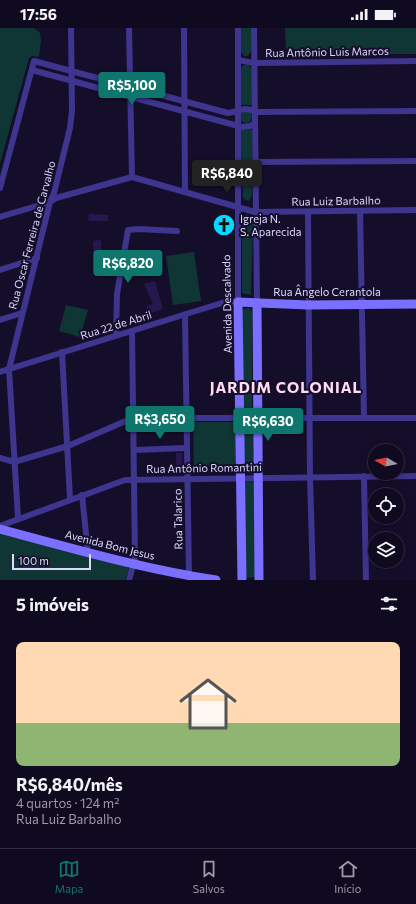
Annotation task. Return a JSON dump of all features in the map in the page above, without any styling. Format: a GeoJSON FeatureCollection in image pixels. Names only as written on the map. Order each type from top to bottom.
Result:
{"type":"FeatureCollection","features":[{"type":"Feature","properties":{"kind":"street","name":"Rua Oscar Ferreira de Carvalho"},"geometry":{"type":"LineString","coordinates":[[18,518],[9,369],[22,312],[70,128],[72,81],[71,28]]}},
{"type":"Feature","properties":{"kind":"street"},"geometry":{"type":"LineString","coordinates":[[0,217],[50,202],[56,198],[132,177],[130,28]]}},
{"type":"Feature","properties":{"kind":"street"},"geometry":{"type":"LineString","coordinates":[[184,28],[185,192]]}},
{"type":"Feature","properties":{"kind":"street","name":"Avenida Descalvado"},"geometry":{"type":"LineString","coordinates":[[238,28],[236,112],[242,580]]}},
{"type":"Feature","properties":{"kind":"street"},"geometry":{"type":"LineString","coordinates":[[254,28],[260,580]]}},
{"type":"Feature","properties":{"kind":"street","name":"Rua Antônio Luis Marcos"},"geometry":{"type":"LineString","coordinates":[[238,60],[254,62],[416,61]]}},
{"type":"Feature","properties":{"kind":"street"},"geometry":{"type":"LineString","coordinates":[[0,188],[34,62],[228,113],[236,112],[243,108],[250,108],[255,112],[416,111]]}},
{"type":"Feature","properties":{"kind":"street"},"geometry":{"type":"LineString","coordinates":[[32,70],[237,125],[250,126],[255,123]]}},
{"type":"Feature","properties":{"kind":"street"},"geometry":{"type":"LineString","coordinates":[[256,162],[416,161]]}},
{"type":"Feature","properties":{"kind":"street","name":"Rua Luiz Barbalho"},"geometry":{"type":"LineString","coordinates":[[132,177],[255,212],[416,210]]}},
{"type":"Feature","properties":{"kind":"street"},"geometry":{"type":"LineString","coordinates":[[360,211],[364,417]]}},
{"type":"Feature","properties":{"kind":"street"},"geometry":{"type":"LineString","coordinates":[[308,212],[310,477],[313,580]]}},
{"type":"Feature","properties":{"kind":"street"},"geometry":{"type":"LineString","coordinates":[[116,335],[117,294],[128,230],[138,229],[177,231]]}},
{"type":"Feature","properties":{"kind":"street"},"geometry":{"type":"LineString","coordinates":[[0,270],[37,258]]}},
{"type":"Feature","properties":{"kind":"street","name":"Rua 22 de Abril"},"geometry":{"type":"LineString","coordinates":[[0,372],[228,301],[238,302]]}},
{"type":"Feature","properties":{"kind":"street","name":"Rua Ângelo Cerantola"},"geometry":{"type":"LineString","coordinates":[[238,302],[308,305],[416,304]]}},
{"type":"Feature","properties":{"kind":"street"},"geometry":{"type":"LineString","coordinates":[[0,320],[22,312]]}},
{"type":"Feature","properties":{"kind":"street","name":"Rua Talarico"},"geometry":{"type":"LineString","coordinates":[[185,315],[189,578]]}},
{"type":"Feature","properties":{"kind":"street"},"geometry":{"type":"LineString","coordinates":[[128,580],[135,558],[132,331]]}},
{"type":"Feature","properties":{"kind":"street"},"geometry":{"type":"LineString","coordinates":[[62,352],[70,499]]}},
{"type":"Feature","properties":{"kind":"street"},"geometry":{"type":"LineString","coordinates":[[0,458],[14,462],[68,446],[128,420],[186,418],[416,418]]}},
{"type":"Feature","properties":{"kind":"street"},"geometry":{"type":"LineString","coordinates":[[134,450],[186,448]]}},
{"type":"Feature","properties":{"kind":"street"},"geometry":{"type":"LineString","coordinates":[[364,476],[366,580]]}},
{"type":"Feature","properties":{"kind":"street","name":"Rua Antônio Romantini"},"geometry":{"type":"LineString","coordinates":[[0,528],[18,518],[125,480],[241,477],[416,476]]}},
{"type":"Feature","properties":{"kind":"street"},"geometry":{"type":"LineString","coordinates":[[82,495],[88,553]]}},
{"type":"Feature","properties":{"kind":"street","name":"Avenida Bom Jesus"},"geometry":{"type":"LineString","coordinates":[[0,528],[88,553],[189,578],[216,580]]}},
{"type":"Feature","properties":{"kind":"green space"},"geometry":{"type":"Polygon","coordinates":[[[0,28],[34,28],[40,33],[41,41],[39,57],[32,56],[29,58],[0,164],[0,28]]]}},
{"type":"Feature","properties":{"kind":"green space"},"geometry":{"type":"Polygon","coordinates":[[[241,28],[251,28],[251,51],[248,56],[244,56],[241,52],[241,28]]]}},
{"type":"Feature","properties":{"kind":"green space"},"geometry":{"type":"Polygon","coordinates":[[[285,28],[416,28],[416,54],[293,54],[286,48],[285,28]]]}},
{"type":"Feature","properties":{"kind":"green space"},"geometry":{"type":"Polygon","coordinates":[[[247,64],[252,69],[252,105],[241,105],[241,69],[242,66],[247,64]]]}},
{"type":"Feature","properties":{"kind":"green space"},"geometry":{"type":"Polygon","coordinates":[[[246,111],[250,113],[252,117],[250,121],[246,123],[242,121],[240,117],[242,113],[246,111]]]}},
{"type":"Feature","properties":{"kind":"green space"},"geometry":{"type":"Polygon","coordinates":[[[252,129],[252,195],[249,201],[244,199],[243,196],[240,131],[252,129]]]}},
{"type":"Feature","properties":{"kind":"green space"},"geometry":{"type":"Polygon","coordinates":[[[246,214],[250,215],[253,220],[251,295],[242,293],[242,219],[246,214]]]}},
{"type":"Feature","properties":{"kind":"green space"},"geometry":{"type":"Polygon","coordinates":[[[194,252],[201,301],[173,305],[166,256],[194,252]]]}},
{"type":"Feature","properties":{"kind":"green space"},"geometry":{"type":"Polygon","coordinates":[[[66,305],[88,310],[80,337],[59,331],[66,305]]]}},
{"type":"Feature","properties":{"kind":"green space"},"geometry":{"type":"Polygon","coordinates":[[[249,308],[252,311],[252,414],[243,413],[242,311],[249,308]]]}},
{"type":"Feature","properties":{"kind":"green space"},"geometry":{"type":"Polygon","coordinates":[[[193,422],[236,422],[236,473],[194,473],[193,422]]]}},
{"type":"Feature","properties":{"kind":"green space"},"geometry":{"type":"Polygon","coordinates":[[[244,424],[254,424],[254,472],[252,474],[244,472],[244,424]]]}},
{"type":"Feature","properties":{"kind":"green space"},"geometry":{"type":"Polygon","coordinates":[[[245,482],[253,482],[254,484],[255,577],[247,578],[245,575],[245,482]]]}},
{"type":"Feature","properties":{"kind":"green space"},"geometry":{"type":"Polygon","coordinates":[[[0,533],[127,567],[129,569],[125,580],[0,580],[0,533]]]}},
{"type":"Feature","properties":{"kind":"building"},"geometry":{"type":"Polygon","coordinates":[[[89,214],[108,215],[108,221],[88,221],[89,214]]]}},
{"type":"Feature","properties":{"kind":"building"},"geometry":{"type":"Polygon","coordinates":[[[101,240],[102,261],[94,262],[93,241],[101,240]]]}},
{"type":"Feature","properties":{"kind":"building"},"geometry":{"type":"Polygon","coordinates":[[[155,281],[163,309],[149,314],[146,306],[153,304],[144,284],[155,281]]]}},
{"type":"Feature","properties":{"kind":"building"},"geometry":{"type":"Polygon","coordinates":[[[176,453],[182,453],[183,470],[176,470],[176,453]]]}},
{"type":"Feature","properties":{"kind":"place","name":"Igreja N. S. Aparecida"},"geometry":{"type":"Point","coordinates":[224,225]}},
{"type":"Feature","properties":{"kind":"district","name":"JARDIM COLONIAL"},"geometry":{"type":"Point","coordinates":[286,388]}}]}
